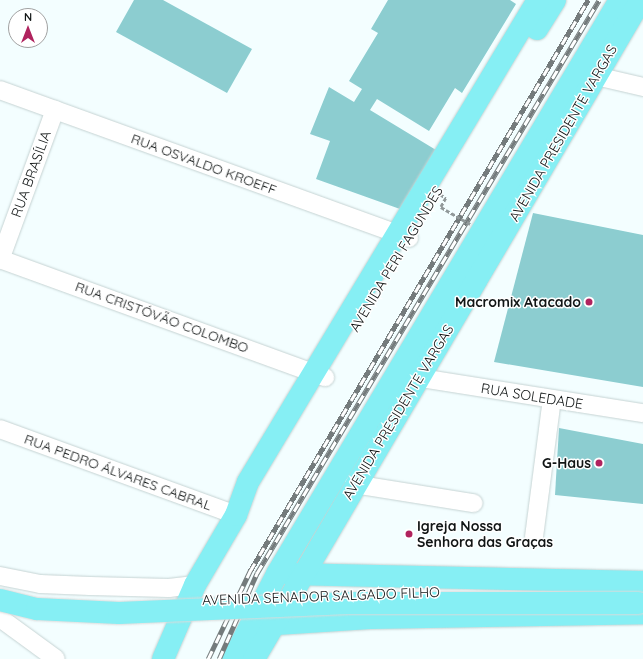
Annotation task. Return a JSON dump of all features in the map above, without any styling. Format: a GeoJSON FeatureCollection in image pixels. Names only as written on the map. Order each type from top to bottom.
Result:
{"type":"FeatureCollection","features":[{"type":"Feature","properties":{"kind":"main road","name":"AVENIDA PRESIDENTE VARGAS"},"geometry":{"type":"LineString","coordinates":[[254,659],[272,624],[354,484],[421,378],[586,74],[620,0]]}},
{"type":"Feature","properties":{"kind":"main road","name":"AVENIDA PRESIDENTE VARGAS"},"geometry":{"type":"LineString","coordinates":[[233,659],[249,625],[277,574],[416,342],[586,74],[641,0]]}},
{"type":"Feature","properties":{"kind":"main road","name":"AVENIDA PERI FAGUNDES"},"geometry":{"type":"LineString","coordinates":[[402,235],[442,201],[543,6]]}},
{"type":"Feature","properties":{"kind":"main road","name":"AVENIDA PERI FAGUNDES"},"geometry":{"type":"LineString","coordinates":[[163,659],[195,585],[236,515],[248,482],[318,374],[543,6]]}},
{"type":"Feature","properties":{"kind":"main road"},"geometry":{"type":"LineString","coordinates":[[391,385],[421,378],[416,342]]}},
{"type":"Feature","properties":{"kind":"main road"},"geometry":{"type":"LineString","coordinates":[[277,574],[301,574],[641,598]]}},
{"type":"Feature","properties":{"kind":"main road","name":"AVENIDA SENADOR SALGADO FILHO"},"geometry":{"type":"LineString","coordinates":[[0,590],[83,604],[125,604],[324,595],[641,598]]}},
{"type":"Feature","properties":{"kind":"main road"},"geometry":{"type":"LineString","coordinates":[[249,625],[370,618],[641,598]]}},
{"type":"Feature","properties":{"kind":"main road","name":"AVENIDA SENADOR SALGADO FILHO"},"geometry":{"type":"LineString","coordinates":[[0,600],[37,609],[119,613],[349,603],[641,598]]}},
{"type":"Feature","properties":{"kind":"street"},"geometry":{"type":"LineString","coordinates":[[586,74],[643,87]]}},
{"type":"Feature","properties":{"kind":"street","name":"RUA OSVALDO KROEFF"},"geometry":{"type":"LineString","coordinates":[[0,90],[402,235]]}},
{"type":"Feature","properties":{"kind":"street","name":"RUA BRASÍLIA"},"geometry":{"type":"LineString","coordinates":[[0,259],[55,110]]}},
{"type":"Feature","properties":{"kind":"street","name":"RUA CRISTÓVÃO COLOMBO"},"geometry":{"type":"LineString","coordinates":[[0,259],[318,374]]}},
{"type":"Feature","properties":{"kind":"street","name":"RUA SOLEDADE"},"geometry":{"type":"LineString","coordinates":[[421,378],[643,413]]}},
{"type":"Feature","properties":{"kind":"street"},"geometry":{"type":"LineString","coordinates":[[534,537],[552,399]]}},
{"type":"Feature","properties":{"kind":"street","name":"RUA PEDRO ÁLVARES CABRAL"},"geometry":{"type":"LineString","coordinates":[[0,429],[236,515]]}},
{"type":"Feature","properties":{"kind":"street"},"geometry":{"type":"LineString","coordinates":[[354,484],[473,503]]}},
{"type":"Feature","properties":{"kind":"street"},"geometry":{"type":"LineString","coordinates":[[0,576],[40,584],[169,588],[195,585]]}},
{"type":"Feature","properties":{"kind":"street"},"geometry":{"type":"LineString","coordinates":[[0,618],[56,659]]}},
{"type":"Feature","properties":{"kind":"path"},"geometry":{"type":"LineString","coordinates":[[442,201],[470,224]]}},
{"type":"Feature","properties":{"kind":"building"},"geometry":{"type":"Polygon","coordinates":[[[134,0],[163,0],[252,49],[227,93],[116,32],[134,0]]]}},
{"type":"Feature","properties":{"kind":"building"},"geometry":{"type":"Polygon","coordinates":[[[388,0],[510,0],[516,4],[462,93],[455,88],[429,131],[377,99],[370,110],[436,150],[400,209],[316,179],[330,141],[310,134],[329,87],[354,102],[362,89],[349,81],[378,33],[371,29],[388,0]]]}},
{"type":"Feature","properties":{"kind":"building"},"geometry":{"type":"Polygon","coordinates":[[[533,213],[643,235],[643,387],[494,362],[533,213]]]}},
{"type":"Feature","properties":{"kind":"building"},"geometry":{"type":"Polygon","coordinates":[[[559,428],[643,444],[643,504],[555,495],[559,428]]]}},
{"type":"Feature","properties":{"kind":"railway"},"geometry":{"type":"LineString","coordinates":[[208,659],[250,571],[588,0]]}},
{"type":"Feature","properties":{"kind":"railway"},"geometry":{"type":"LineString","coordinates":[[219,659],[257,573],[599,0]]}},
{"type":"Feature","properties":{"kind":"place","name":"Macromix Atacado"},"geometry":{"type":"Point","coordinates":[589,302]}},
{"type":"Feature","properties":{"kind":"place","name":"G-Haus"},"geometry":{"type":"Point","coordinates":[599,463]}},
{"type":"Feature","properties":{"kind":"place","name":"Igreja Nossa Senhora das Graças"},"geometry":{"type":"Point","coordinates":[409,534]}}]}
